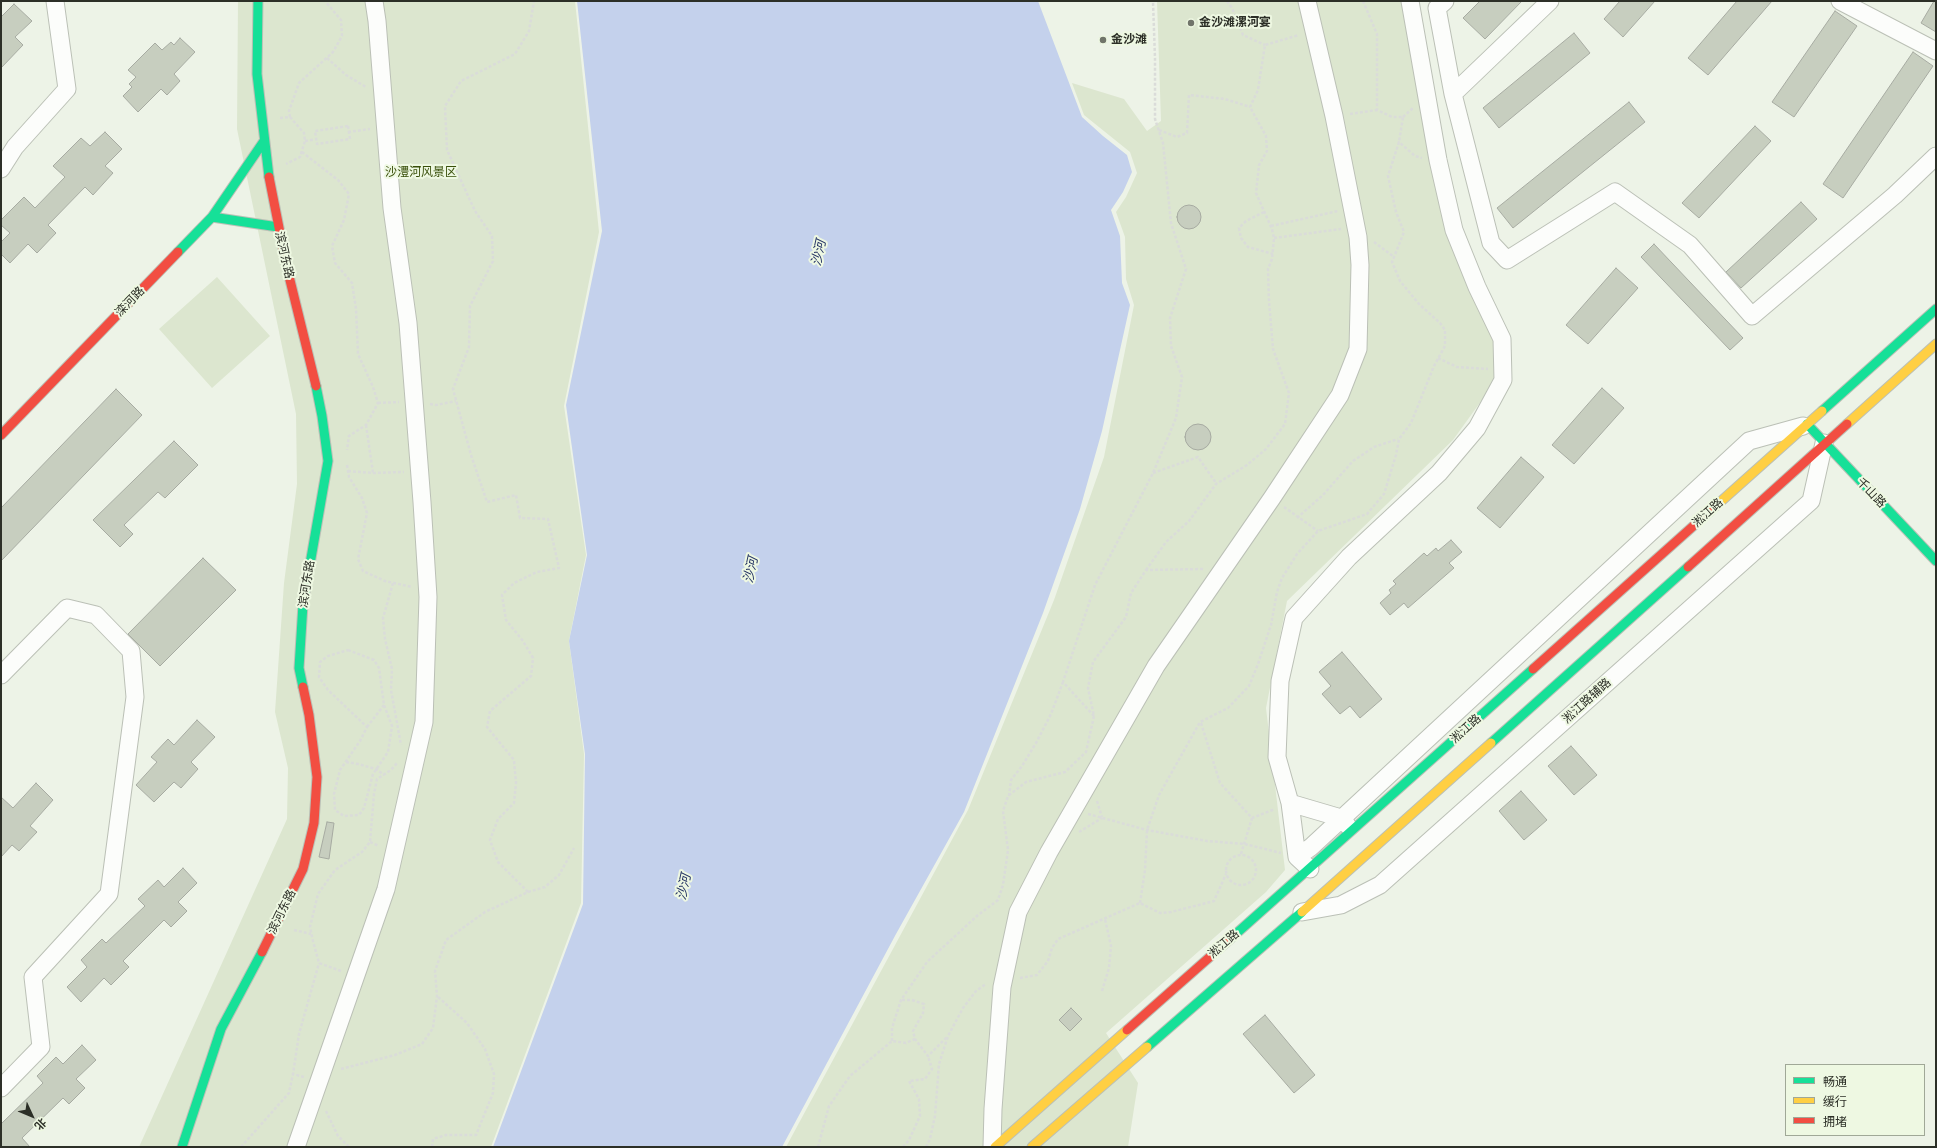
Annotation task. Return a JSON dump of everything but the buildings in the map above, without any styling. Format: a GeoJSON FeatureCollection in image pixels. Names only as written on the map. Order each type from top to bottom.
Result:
{"type":"FeatureCollection","features":[{"type":"Feature","properties":{"kind":"main road","name":"滨河东路"},"geometry":{"type":"LineString","coordinates":[[182,1147],[222,1029],[276,925],[302,868],[314,823],[317,776],[309,716],[299,668],[303,604],[328,461],[322,416],[270,189],[257,74],[258,1]]}},
{"type":"Feature","properties":{"kind":"main road","name":"滦河路"},"geometry":{"type":"LineString","coordinates":[[1,435],[212,217],[264,141]]}},
{"type":"Feature","properties":{"kind":"main road"},"geometry":{"type":"LineString","coordinates":[[212,217],[278,226]]}},
{"type":"Feature","properties":{"kind":"main road","name":"淞江路"},"geometry":{"type":"LineString","coordinates":[[994,1147],[1310,869],[1936,309]]}},
{"type":"Feature","properties":{"kind":"main road"},"geometry":{"type":"LineString","coordinates":[[1032,1147],[1302,912],[1936,344]]}},
{"type":"Feature","properties":{"kind":"main road","name":"千山路"},"geometry":{"type":"LineString","coordinates":[[1808,424],[1824,443],[1936,561]]}},
{"type":"Feature","properties":{"kind":"street"},"geometry":{"type":"LineString","coordinates":[[1,169],[15,147],[67,89],[55,1]]}},
{"type":"Feature","properties":{"kind":"street"},"geometry":{"type":"LineString","coordinates":[[296,1147],[354,977],[386,889],[424,722],[427,589],[420,471],[408,323],[392,208],[374,1]]}},
{"type":"Feature","properties":{"kind":"street"},"geometry":{"type":"LineString","coordinates":[[994,1147],[993,1109],[1004,978],[1018,912],[1049,852],[1156,666],[1272,498],[1340,395],[1358,349],[1360,265],[1356,231],[1334,116],[1307,1]]}},
{"type":"Feature","properties":{"kind":"street"},"geometry":{"type":"LineString","coordinates":[[1310,869],[1297,857],[1290,803],[1277,757],[1280,681],[1294,618],[1349,557],[1439,474],[1477,428],[1502,380],[1502,338],[1477,287],[1454,230],[1438,160],[1410,1]]}},
{"type":"Feature","properties":{"kind":"street"},"geometry":{"type":"LineString","coordinates":[[1453,94],[1550,1]]}},
{"type":"Feature","properties":{"kind":"street"},"geometry":{"type":"LineString","coordinates":[[1840,1],[1936,51]]}},
{"type":"Feature","properties":{"kind":"street"},"geometry":{"type":"LineString","coordinates":[[1440,3],[1453,94],[1491,243],[1507,260],[1615,192],[1690,246],[1752,316],[1895,196],[1936,156]]}},
{"type":"Feature","properties":{"kind":"street"},"geometry":{"type":"LineString","coordinates":[[1297,857],[1749,441],[1808,424]]}},
{"type":"Feature","properties":{"kind":"street","name":"淞江路辅路"},"geometry":{"type":"LineString","coordinates":[[1302,912],[1341,905],[1380,885],[1811,501],[1824,443]]}},
{"type":"Feature","properties":{"kind":"street"},"geometry":{"type":"LineString","coordinates":[[1,674],[67,608],[96,615],[131,651],[135,698],[109,894],[33,977],[41,1047],[1,1088]]}},
{"type":"Feature","properties":{"kind":"street"},"geometry":{"type":"LineString","coordinates":[[1290,803],[1341,818],[1352,831]]}},
{"type":"Feature","properties":{"kind":"path"},"geometry":{"type":"LineString","coordinates":[[268,166],[289,164],[300,157],[302,152],[305,141],[304,133],[290,117],[288,111],[299,83],[333,52],[342,36],[341,20],[325,1]]}},
{"type":"Feature","properties":{"kind":"path"},"geometry":{"type":"LineString","coordinates":[[528,892],[498,862],[490,840],[498,819],[514,803],[516,783],[514,760],[486,727],[490,711],[531,676],[533,658],[523,641],[506,620],[502,595],[514,583],[537,572],[559,568],[548,519],[520,518],[516,495],[487,502],[471,455],[453,389],[469,347],[470,306],[493,261],[492,236],[475,211],[447,150],[445,106],[461,82],[514,54],[529,31],[534,1]]}},
{"type":"Feature","properties":{"kind":"path"},"geometry":{"type":"LineString","coordinates":[[892,1041],[892,1028],[902,1000],[927,962],[978,915],[998,900],[1003,884],[1008,850],[1003,811],[1011,780],[1022,766],[1036,743],[1051,714],[1095,585],[1153,473],[1176,418],[1182,377],[1171,346],[1170,318],[1186,269],[1171,222],[1163,143],[1155,119],[1156,58],[1153,1]]}},
{"type":"Feature","properties":{"kind":"path"},"geometry":{"type":"LineString","coordinates":[[1226,1],[1232,8],[1243,35],[1265,45],[1315,31]]}},
{"type":"Feature","properties":{"kind":"path"},"geometry":{"type":"LineString","coordinates":[[1363,1],[1377,34],[1377,110]]}},
{"type":"Feature","properties":{"kind":"path"},"geometry":{"type":"LineString","coordinates":[[1250,107],[1258,90],[1265,45]]}},
{"type":"Feature","properties":{"kind":"path"},"geometry":{"type":"LineString","coordinates":[[327,58],[346,75],[361,85],[383,95]]}},
{"type":"Feature","properties":{"kind":"path"},"geometry":{"type":"LineString","coordinates":[[1008,796],[1026,782],[1065,772],[1086,752],[1094,716],[1088,688],[1093,662],[1126,617],[1130,593],[1166,542],[1189,521],[1216,484],[1247,465],[1266,449],[1285,424],[1289,393],[1273,349],[1269,301],[1268,269],[1273,254],[1274,238],[1271,226],[1256,193],[1259,165],[1267,151],[1266,136],[1250,107],[1225,99],[1188,95],[1187,133],[1177,137],[1158,130]]}},
{"type":"Feature","properties":{"kind":"path"},"geometry":{"type":"LineString","coordinates":[[1140,903],[1145,870],[1147,830],[1159,795],[1200,722],[1228,708],[1248,686],[1258,664],[1271,625],[1277,592],[1282,578],[1297,554],[1318,531],[1367,514],[1384,494],[1396,455],[1399,439],[1411,423],[1438,358],[1445,346],[1444,330],[1440,323],[1419,304],[1400,281],[1392,262],[1404,232],[1396,212],[1388,176],[1398,142],[1403,117],[1392,117],[1377,110],[1334,116]]}},
{"type":"Feature","properties":{"kind":"path"},"geometry":{"type":"LineString","coordinates":[[262,118],[290,117]]}},
{"type":"Feature","properties":{"kind":"path"},"geometry":{"type":"LineString","coordinates":[[348,126],[348,132],[350,139],[318,144],[315,131],[348,126]]}},
{"type":"Feature","properties":{"kind":"path"},"geometry":{"type":"LineString","coordinates":[[348,132],[386,128]]}},
{"type":"Feature","properties":{"kind":"path"},"geometry":{"type":"LineString","coordinates":[[305,141],[317,139]]}},
{"type":"Feature","properties":{"kind":"path"},"geometry":{"type":"LineString","coordinates":[[1398,142],[1415,156],[1428,160],[1438,160]]}},
{"type":"Feature","properties":{"kind":"path"},"geometry":{"type":"LineString","coordinates":[[302,152],[338,180],[349,194],[344,220],[332,246],[335,264],[352,283],[356,308],[358,354],[373,386],[378,403],[366,425],[348,436],[346,457],[348,471],[362,498],[367,513],[358,559],[363,571],[393,583],[427,589]]}},
{"type":"Feature","properties":{"kind":"path"},"geometry":{"type":"LineString","coordinates":[[1271,226],[1352,208]]}},
{"type":"Feature","properties":{"kind":"path"},"geometry":{"type":"LineString","coordinates":[[1264,212],[1246,221],[1239,228],[1241,238],[1248,248],[1273,254]]}},
{"type":"Feature","properties":{"kind":"path"},"geometry":{"type":"LineString","coordinates":[[1274,238],[1348,228],[1356,231],[1394,257]]}},
{"type":"Feature","properties":{"kind":"path"},"geometry":{"type":"LineString","coordinates":[[1438,358],[1457,367],[1502,370]]}},
{"type":"Feature","properties":{"kind":"path"},"geometry":{"type":"LineString","coordinates":[[366,425],[374,473]]}},
{"type":"Feature","properties":{"kind":"path"},"geometry":{"type":"LineString","coordinates":[[1297,518],[1323,495],[1353,461],[1374,448],[1399,439]]}},
{"type":"Feature","properties":{"kind":"path"},"geometry":{"type":"LineString","coordinates":[[1153,473],[1198,457],[1216,484]]}},
{"type":"Feature","properties":{"kind":"path"},"geometry":{"type":"LineString","coordinates":[[348,471],[374,473],[420,471]]}},
{"type":"Feature","properties":{"kind":"path"},"geometry":{"type":"LineString","coordinates":[[1272,498],[1297,518],[1318,531]]}},
{"type":"Feature","properties":{"kind":"path"},"geometry":{"type":"LineString","coordinates":[[1146,570],[1222,569]]}},
{"type":"Feature","properties":{"kind":"path"},"geometry":{"type":"LineString","coordinates":[[393,583],[383,618],[384,639],[392,669],[391,690],[401,748]]}},
{"type":"Feature","properties":{"kind":"path"},"geometry":{"type":"LineString","coordinates":[[367,727],[328,690],[319,677],[320,662],[328,656],[348,650],[374,660],[379,668],[384,705],[392,726],[391,742],[388,752],[376,769],[368,789],[364,808],[359,815],[344,816],[335,810],[334,794],[340,770],[367,727],[384,705]]}},
{"type":"Feature","properties":{"kind":"path"},"geometry":{"type":"LineString","coordinates":[[1063,682],[1094,716]]}},
{"type":"Feature","properties":{"kind":"path"},"geometry":{"type":"LineString","coordinates":[[1200,722],[1220,783],[1252,818]]}},
{"type":"Feature","properties":{"kind":"path"},"geometry":{"type":"LineString","coordinates":[[241,1147],[289,1093],[299,1034],[319,963],[310,926],[318,894],[335,870],[362,852],[370,842],[374,794],[377,779],[398,761],[400,754]]}},
{"type":"Feature","properties":{"kind":"path"},"geometry":{"type":"LineString","coordinates":[[346,762],[376,769],[384,774]]}},
{"type":"Feature","properties":{"kind":"path"},"geometry":{"type":"LineString","coordinates":[[1252,818],[1290,803]]}},
{"type":"Feature","properties":{"kind":"path"},"geometry":{"type":"LineString","coordinates":[[1102,817],[1147,830],[1207,841],[1245,844],[1297,857]]}},
{"type":"Feature","properties":{"kind":"path"},"geometry":{"type":"LineString","coordinates":[[1241,854],[1252,818]]}},
{"type":"Feature","properties":{"kind":"path"},"geometry":{"type":"LineString","coordinates":[[324,1064],[339,1070],[395,1055],[422,1044],[433,1028],[437,996],[435,971],[446,940],[485,912],[528,892],[545,887],[559,875],[574,848]]}},
{"type":"Feature","properties":{"kind":"path"},"geometry":{"type":"LineString","coordinates":[[1140,903],[1160,913],[1171,912],[1214,901],[1226,874],[1228,861],[1236,855],[1241,854],[1251,858],[1254,862],[1256,872],[1252,881],[1243,885],[1238,885],[1229,880],[1226,874]]}},
{"type":"Feature","properties":{"kind":"path"},"geometry":{"type":"LineString","coordinates":[[926,1147],[930,1139],[935,1116],[939,1064],[948,1036],[964,1008],[976,991],[995,977],[1018,979],[1037,975],[1048,961],[1052,948],[1058,939],[1140,903]]}},
{"type":"Feature","properties":{"kind":"path"},"geometry":{"type":"LineString","coordinates":[[1102,991],[1109,968],[1111,946],[1106,919]]}},
{"type":"Feature","properties":{"kind":"path"},"geometry":{"type":"LineString","coordinates":[[319,963],[354,977]]}},
{"type":"Feature","properties":{"kind":"path"},"geometry":{"type":"LineString","coordinates":[[432,1147],[434,1139],[446,1135],[476,1135],[493,1093],[494,1074],[485,1049],[467,1023],[437,996]]}},
{"type":"Feature","properties":{"kind":"path"},"geometry":{"type":"LineString","coordinates":[[902,1000],[912,1000],[924,1004],[923,1013],[913,1031],[916,1039],[928,1056],[932,1069],[924,1079],[909,1081],[919,1099],[920,1116],[909,1140],[903,1147]]}},
{"type":"Feature","properties":{"kind":"path"},"geometry":{"type":"LineString","coordinates":[[928,1056],[948,1036]]}},
{"type":"Feature","properties":{"kind":"path"},"geometry":{"type":"LineString","coordinates":[[818,1147],[829,1106],[850,1076],[892,1041],[906,1043],[916,1039]]}},
{"type":"Feature","properties":{"kind":"path"},"geometry":{"type":"LineString","coordinates":[[293,1074],[318,1081]]}},
{"type":"Feature","properties":{"kind":"path"},"geometry":{"type":"LineString","coordinates":[[310,1105],[327,1112],[338,1136],[349,1147]]}},
{"type":"Feature","properties":{"kind":"green space","name":"沙澧河风景区"},"geometry":{"type":"Polygon","coordinates":[[[238,1],[575,1],[599,232],[564,406],[586,555],[569,641],[584,754],[581,903],[491,1147],[139,1147],[287,819],[288,768],[275,712],[284,583],[297,484],[296,414],[237,129],[238,1]]]}},
{"type":"Feature","properties":{"kind":"green space"},"geometry":{"type":"Polygon","coordinates":[[[1157,1],[1403,1],[1443,206],[1496,339],[1496,368],[1492,386],[1453,440],[1287,601],[1266,708],[1285,870],[1266,892],[1106,1033],[1138,1083],[1128,1147],[786,1147],[968,810],[1054,600],[1104,457],[1134,305],[1126,279],[1125,237],[1116,212],[1126,197],[1137,173],[1130,152],[1084,115],[1072,83],[1124,99],[1147,131],[1161,121],[1157,1]]]}},
{"type":"Feature","properties":{"kind":"green space"},"geometry":{"type":"Polygon","coordinates":[[[217,277],[270,336],[212,388],[159,329],[217,277]]]}},
{"type":"Feature","properties":{"kind":"water","name":"沙河"},"geometry":{"type":"Polygon","coordinates":[[[577,1],[1038,1],[1082,117],[1127,155],[1132,172],[1123,192],[1111,210],[1120,236],[1122,283],[1130,305],[1102,431],[1080,509],[1043,613],[964,812],[896,934],[782,1147],[493,1147],[583,904],[585,754],[569,641],[587,555],[566,405],[602,231],[577,1]]]}},
{"type":"Feature","properties":{"kind":"traffic: fast"},"geometry":{"type":"LineString","coordinates":[[258,1],[257,74],[269,177]]}},
{"type":"Feature","properties":{"kind":"traffic: fast"},"geometry":{"type":"LineString","coordinates":[[212,217],[264,141]]}},
{"type":"Feature","properties":{"kind":"traffic: fast"},"geometry":{"type":"LineString","coordinates":[[178,252],[212,217],[278,227]]}},
{"type":"Feature","properties":{"kind":"traffic: fast"},"geometry":{"type":"LineString","coordinates":[[1822,411],[1936,309]]}},
{"type":"Feature","properties":{"kind":"traffic: fast"},"geometry":{"type":"LineString","coordinates":[[303,687],[299,668],[303,604],[328,461],[316,386]]}},
{"type":"Feature","properties":{"kind":"traffic: fast"},"geometry":{"type":"LineString","coordinates":[[1807,424],[1936,561]]}},
{"type":"Feature","properties":{"kind":"traffic: fast"},"geometry":{"type":"LineString","coordinates":[[1491,743],[1688,567]]}},
{"type":"Feature","properties":{"kind":"traffic: fast"},"geometry":{"type":"LineString","coordinates":[[1229,940],[1533,669]]}},
{"type":"Feature","properties":{"kind":"traffic: fast"},"geometry":{"type":"LineString","coordinates":[[1147,1047],[1302,912]]}},
{"type":"Feature","properties":{"kind":"traffic: fast"},"geometry":{"type":"LineString","coordinates":[[182,1147],[221,1029],[262,952]]}},
{"type":"Feature","properties":{"kind":"traffic: slow"},"geometry":{"type":"LineString","coordinates":[[1847,424],[1936,344]]}},
{"type":"Feature","properties":{"kind":"traffic: slow"},"geometry":{"type":"LineString","coordinates":[[1709,512],[1822,411]]}},
{"type":"Feature","properties":{"kind":"traffic: slow"},"geometry":{"type":"LineString","coordinates":[[1302,912],[1491,743]]}},
{"type":"Feature","properties":{"kind":"traffic: slow"},"geometry":{"type":"LineString","coordinates":[[995,1147],[1127,1030]]}},
{"type":"Feature","properties":{"kind":"traffic: slow"},"geometry":{"type":"LineString","coordinates":[[1032,1147],[1147,1047]]}},
{"type":"Feature","properties":{"kind":"traffic: jam"},"geometry":{"type":"LineString","coordinates":[[269,177],[287,268],[316,386]]}},
{"type":"Feature","properties":{"kind":"traffic: jam"},"geometry":{"type":"LineString","coordinates":[[1,435],[178,252]]}},
{"type":"Feature","properties":{"kind":"traffic: jam"},"geometry":{"type":"LineString","coordinates":[[1688,567],[1847,424]]}},
{"type":"Feature","properties":{"kind":"traffic: jam"},"geometry":{"type":"LineString","coordinates":[[1533,669],[1709,512]]}},
{"type":"Feature","properties":{"kind":"traffic: jam"},"geometry":{"type":"LineString","coordinates":[[262,952],[303,869],[314,823],[317,777],[309,715],[303,687]]}},
{"type":"Feature","properties":{"kind":"traffic: jam"},"geometry":{"type":"LineString","coordinates":[[1127,1030],[1229,940]]}},
{"type":"Feature","properties":{"kind":"place","name":"金沙滩漯河宴"},"geometry":{"type":"Point","coordinates":[1191,23]}},
{"type":"Feature","properties":{"kind":"place","name":"金沙滩"},"geometry":{"type":"Point","coordinates":[1103,40]}}]}
